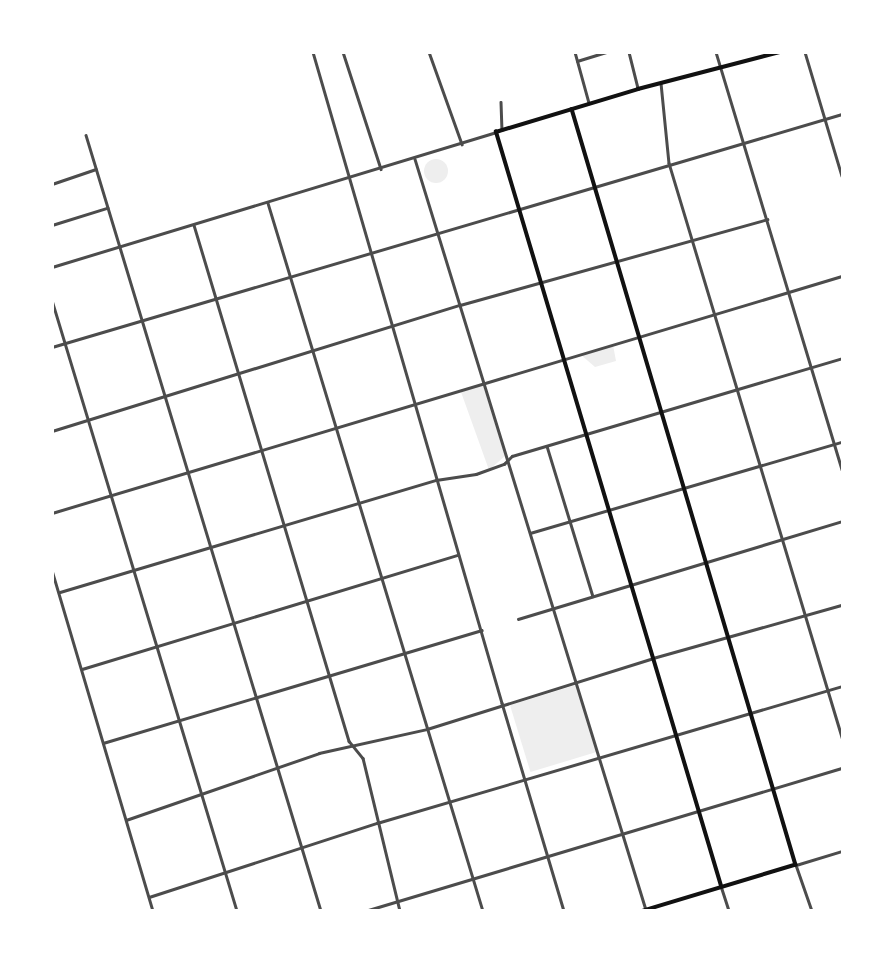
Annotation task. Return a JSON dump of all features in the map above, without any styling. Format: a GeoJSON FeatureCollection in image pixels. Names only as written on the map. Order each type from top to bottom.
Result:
{"type":"FeatureCollection","features":[{"type":"Feature","properties":{"kind":"highway"},"geometry":{"type":"LineString","coordinates":[[721,886],[496,132],[638,89],[780,52]]}},
{"type":"Feature","properties":{"kind":"highway"},"geometry":{"type":"LineString","coordinates":[[572,109],[796,865],[645,910]]}},
{"type":"Feature","properties":{"kind":"street"},"geometry":{"type":"LineString","coordinates":[[313,52],[351,180],[369,254],[564,911]]}},
{"type":"Feature","properties":{"kind":"street"},"geometry":{"type":"LineString","coordinates":[[343,52],[381,170]]}},
{"type":"Feature","properties":{"kind":"street"},"geometry":{"type":"LineString","coordinates":[[429,52],[462,144]]}},
{"type":"Feature","properties":{"kind":"street"},"geometry":{"type":"LineString","coordinates":[[575,52],[589,104]]}},
{"type":"Feature","properties":{"kind":"street"},"geometry":{"type":"LineString","coordinates":[[577,61],[607,52]]}},
{"type":"Feature","properties":{"kind":"street"},"geometry":{"type":"LineString","coordinates":[[629,52],[638,89]]}},
{"type":"Feature","properties":{"kind":"street"},"geometry":{"type":"LineString","coordinates":[[716,52],[842,469]]}},
{"type":"Feature","properties":{"kind":"street"},"geometry":{"type":"LineString","coordinates":[[805,52],[842,176]]}},
{"type":"Feature","properties":{"kind":"street"},"geometry":{"type":"LineString","coordinates":[[661,83],[669,163],[757,464],[842,737]]}},
{"type":"Feature","properties":{"kind":"street"},"geometry":{"type":"LineString","coordinates":[[501,102],[502,131]]}},
{"type":"Feature","properties":{"kind":"street"},"geometry":{"type":"LineString","coordinates":[[52,347],[743,141],[842,114]]}},
{"type":"Feature","properties":{"kind":"street"},"geometry":{"type":"LineString","coordinates":[[52,267],[351,180],[496,132]]}},
{"type":"Feature","properties":{"kind":"street"},"geometry":{"type":"LineString","coordinates":[[86,135],[276,771],[303,848],[321,911]]}},
{"type":"Feature","properties":{"kind":"street"},"geometry":{"type":"LineString","coordinates":[[415,159],[645,910]]}},
{"type":"Feature","properties":{"kind":"street"},"geometry":{"type":"LineString","coordinates":[[52,184],[96,169]]}},
{"type":"Feature","properties":{"kind":"street"},"geometry":{"type":"LineString","coordinates":[[268,203],[483,911]]}},
{"type":"Feature","properties":{"kind":"street"},"geometry":{"type":"LineString","coordinates":[[52,225],[107,208]]}},
{"type":"Feature","properties":{"kind":"street"},"geometry":{"type":"LineString","coordinates":[[52,431],[239,376],[460,305],[766,219]]}},
{"type":"Feature","properties":{"kind":"street"},"geometry":{"type":"LineString","coordinates":[[194,225],[329,675],[354,747],[363,758],[400,911]]}},
{"type":"Feature","properties":{"kind":"street"},"geometry":{"type":"LineString","coordinates":[[52,513],[187,475],[484,382],[842,276]]}},
{"type":"Feature","properties":{"kind":"street"},"geometry":{"type":"LineString","coordinates":[[52,300],[237,911]]}},
{"type":"Feature","properties":{"kind":"street"},"geometry":{"type":"LineString","coordinates":[[60,592],[210,550],[436,480],[476,474],[508,459],[547,446],[842,358]]}},
{"type":"Feature","properties":{"kind":"street"},"geometry":{"type":"LineString","coordinates":[[530,533],[757,464],[842,442]]}},
{"type":"Feature","properties":{"kind":"street"},"geometry":{"type":"LineString","coordinates":[[547,446],[593,596]]}},
{"type":"Feature","properties":{"kind":"street"},"geometry":{"type":"LineString","coordinates":[[518,619],[842,521]]}},
{"type":"Feature","properties":{"kind":"street"},"geometry":{"type":"LineString","coordinates":[[82,669],[458,555]]}},
{"type":"Feature","properties":{"kind":"street"},"geometry":{"type":"LineString","coordinates":[[52,570],[153,911]]}},
{"type":"Feature","properties":{"kind":"street"},"geometry":{"type":"LineString","coordinates":[[126,820],[276,771],[319,753],[427,729],[502,703],[842,605]]}},
{"type":"Feature","properties":{"kind":"street"},"geometry":{"type":"LineString","coordinates":[[103,743],[481,630]]}},
{"type":"Feature","properties":{"kind":"street"},"geometry":{"type":"LineString","coordinates":[[149,897],[377,823],[450,805],[525,779],[842,686]]}},
{"type":"Feature","properties":{"kind":"street"},"geometry":{"type":"LineString","coordinates":[[365,911],[842,768]]}},
{"type":"Feature","properties":{"kind":"street"},"geometry":{"type":"LineString","coordinates":[[812,911],[796,865],[842,851]]}},
{"type":"Feature","properties":{"kind":"street"},"geometry":{"type":"LineString","coordinates":[[721,886],[729,911]]}},
{"type":"Feature","properties":{"kind":"shaded area"},"geometry":{"type":"Polygon","coordinates":[[[436,159],[447,166],[448,171],[441,182],[436,183],[425,176],[424,171],[431,160],[436,159]]]}},
{"type":"Feature","properties":{"kind":"shaded area"},"geometry":{"type":"Polygon","coordinates":[[[613,345],[616,361],[595,367],[580,354],[613,345]]]}},
{"type":"Feature","properties":{"kind":"shaded area"},"geometry":{"type":"Polygon","coordinates":[[[483,385],[505,456],[489,470],[461,392],[483,385]]]}},
{"type":"Feature","properties":{"kind":"shaded area"},"geometry":{"type":"Polygon","coordinates":[[[576,685],[596,752],[530,772],[510,705],[576,685]]]}}]}
